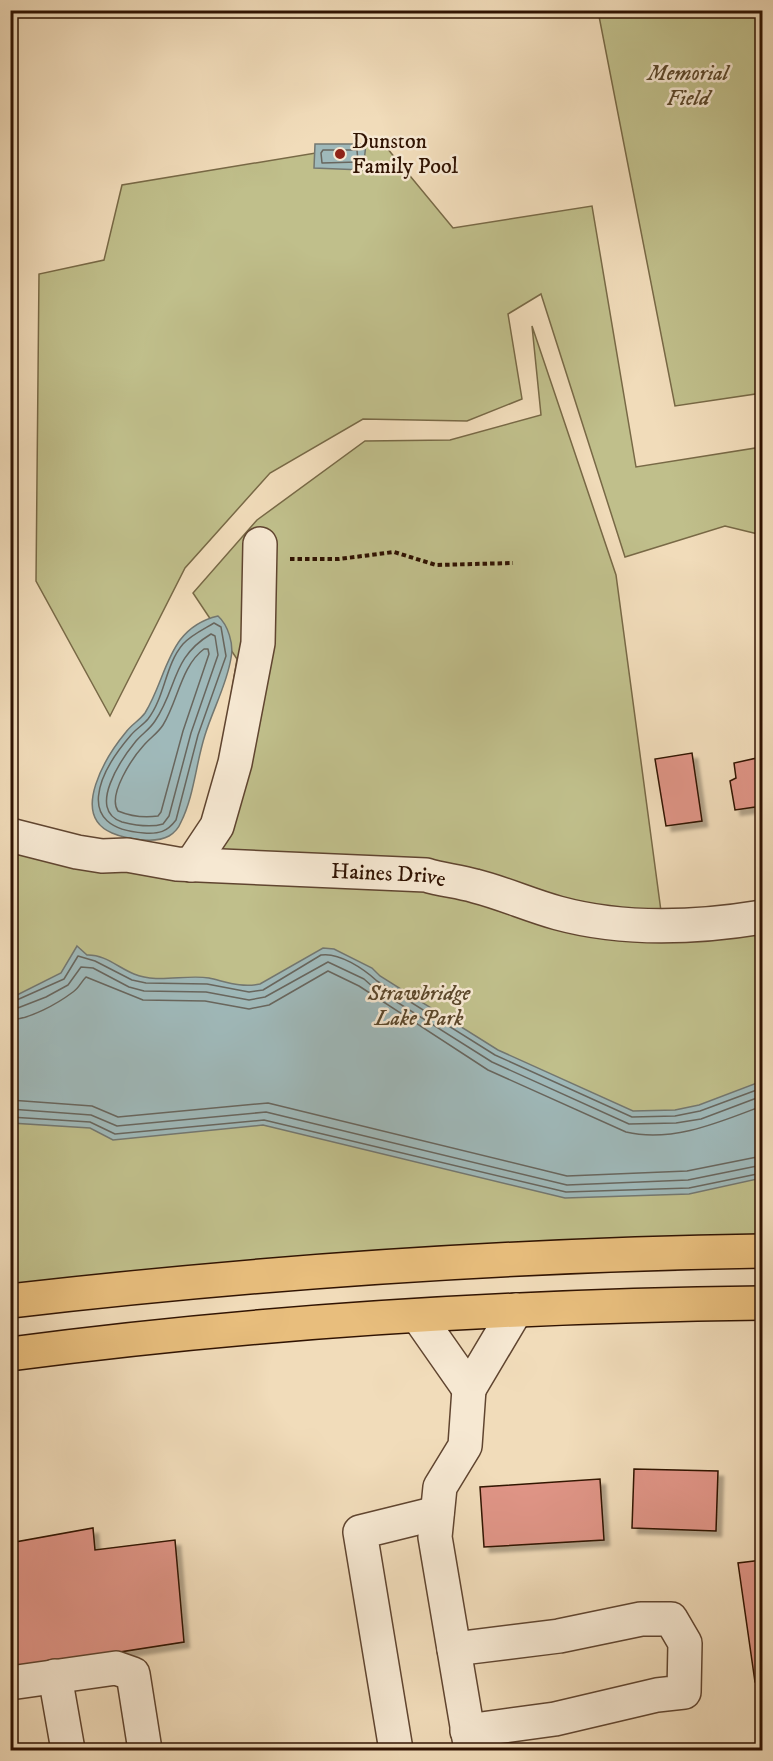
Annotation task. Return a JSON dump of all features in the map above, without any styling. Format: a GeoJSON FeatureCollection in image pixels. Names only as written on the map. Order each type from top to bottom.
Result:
{"type":"FeatureCollection","features":[{"type":"Feature","properties":{"kind":"highway"},"geometry":{"type":"LineString","coordinates":[[10,1301],[197,1281],[374,1266],[607,1253],[762,1251]]}},
{"type":"Feature","properties":{"kind":"highway"},"geometry":{"type":"LineString","coordinates":[[10,1354],[284,1323],[516,1310],[762,1303]]}},
{"type":"Feature","properties":{"kind":"street"},"geometry":{"type":"LineString","coordinates":[[184,865],[217,826],[235,763],[258,643],[260,551]]}},
{"type":"Feature","properties":{"kind":"street","name":"Haines Drive"},"geometry":{"type":"LineString","coordinates":[[10,835],[77,852],[102,856],[128,855],[184,865],[426,875],[450,883],[472,885],[560,914],[635,926],[720,923],[762,917]]}},
{"type":"Feature","properties":{"kind":"street"},"geometry":{"type":"LineString","coordinates":[[454,1649],[559,1636],[641,1619],[671,1619],[685,1643],[684,1692],[657,1695],[469,1741],[435,1537],[437,1513],[440,1487],[465,1446],[469,1389],[516,1310]]}},
{"type":"Feature","properties":{"kind":"street"},"geometry":{"type":"LineString","coordinates":[[418,1316],[469,1389]]}},
{"type":"Feature","properties":{"kind":"street"},"geometry":{"type":"LineString","coordinates":[[396,1750],[360,1532],[437,1513]]}},
{"type":"Feature","properties":{"kind":"street"},"geometry":{"type":"LineString","coordinates":[[10,1683],[116,1668],[133,1674],[146,1750]]}},
{"type":"Feature","properties":{"kind":"street"},"geometry":{"type":"LineString","coordinates":[[56,1676],[68,1750]]}},
{"type":"Feature","properties":{"kind":"path"},"geometry":{"type":"LineString","coordinates":[[260,551],[339,559],[394,552],[435,565],[513,562]]}},
{"type":"Feature","properties":{"kind":"green space","name":"Memorial Field"},"geometry":{"type":"Polygon","coordinates":[[[598,11],[762,11],[762,393],[675,406],[598,11]]]}},
{"type":"Feature","properties":{"kind":"green space"},"geometry":{"type":"Polygon","coordinates":[[[382,142],[453,228],[592,206],[636,467],[762,447],[762,535],[725,526],[625,557],[541,294],[508,314],[522,399],[467,421],[363,419],[270,473],[185,568],[110,716],[36,581],[39,274],[104,260],[122,185],[382,142]]]}},
{"type":"Feature","properties":{"kind":"green space","name":"Strawbridge Lake Park"},"geometry":{"type":"Polygon","coordinates":[[[532,326],[616,575],[663,926],[762,914],[762,1251],[11,1301],[10,833],[203,865],[237,659],[193,593],[257,520],[365,441],[450,440],[541,415],[532,326]]]}},
{"type":"Feature","properties":{"kind":"water","name":"Dunston Family Pool"},"geometry":{"type":"Polygon","coordinates":[[[315,144],[366,144],[363,170],[314,168],[315,144]]]}},
{"type":"Feature","properties":{"kind":"water"},"geometry":{"type":"Polygon","coordinates":[[[218,616],[225,624],[229,635],[232,647],[231,658],[205,735],[189,801],[180,824],[169,836],[156,840],[132,839],[112,833],[99,824],[93,813],[96,784],[102,769],[118,742],[145,713],[179,642],[188,631],[201,622],[218,616]]]}},
{"type":"Feature","properties":{"kind":"water"},"geometry":{"type":"Polygon","coordinates":[[[77,946],[87,955],[105,959],[143,977],[162,979],[200,977],[247,985],[260,984],[323,948],[334,949],[372,968],[380,976],[498,1050],[633,1111],[675,1110],[699,1105],[762,1081],[762,1178],[689,1194],[565,1198],[263,1125],[113,1140],[90,1128],[11,1123],[11,998],[61,973],[77,946]]]}},
{"type":"Feature","properties":{"kind":"building"},"geometry":{"type":"Polygon","coordinates":[[[692,753],[702,821],[666,826],[655,759],[692,753]]]}},
{"type":"Feature","properties":{"kind":"building"},"geometry":{"type":"Polygon","coordinates":[[[757,758],[762,775],[762,806],[735,810],[730,781],[736,778],[734,763],[757,758]]]}},
{"type":"Feature","properties":{"kind":"building"},"geometry":{"type":"Polygon","coordinates":[[[634,1469],[718,1471],[716,1531],[632,1528],[634,1469]]]}},
{"type":"Feature","properties":{"kind":"building"},"geometry":{"type":"Polygon","coordinates":[[[600,1479],[604,1540],[484,1547],[480,1487],[600,1479]]]}},
{"type":"Feature","properties":{"kind":"building"},"geometry":{"type":"Polygon","coordinates":[[[93,1528],[95,1550],[175,1540],[184,1642],[10,1669],[10,1543],[93,1528]]]}},
{"type":"Feature","properties":{"kind":"building"},"geometry":{"type":"Polygon","coordinates":[[[762,1560],[762,1681],[755,1682],[738,1563],[762,1560]]]}},
{"type":"Feature","properties":{"kind":"place","name":"Dunston Family Pool"},"geometry":{"type":"Point","coordinates":[340,154]}}]}
